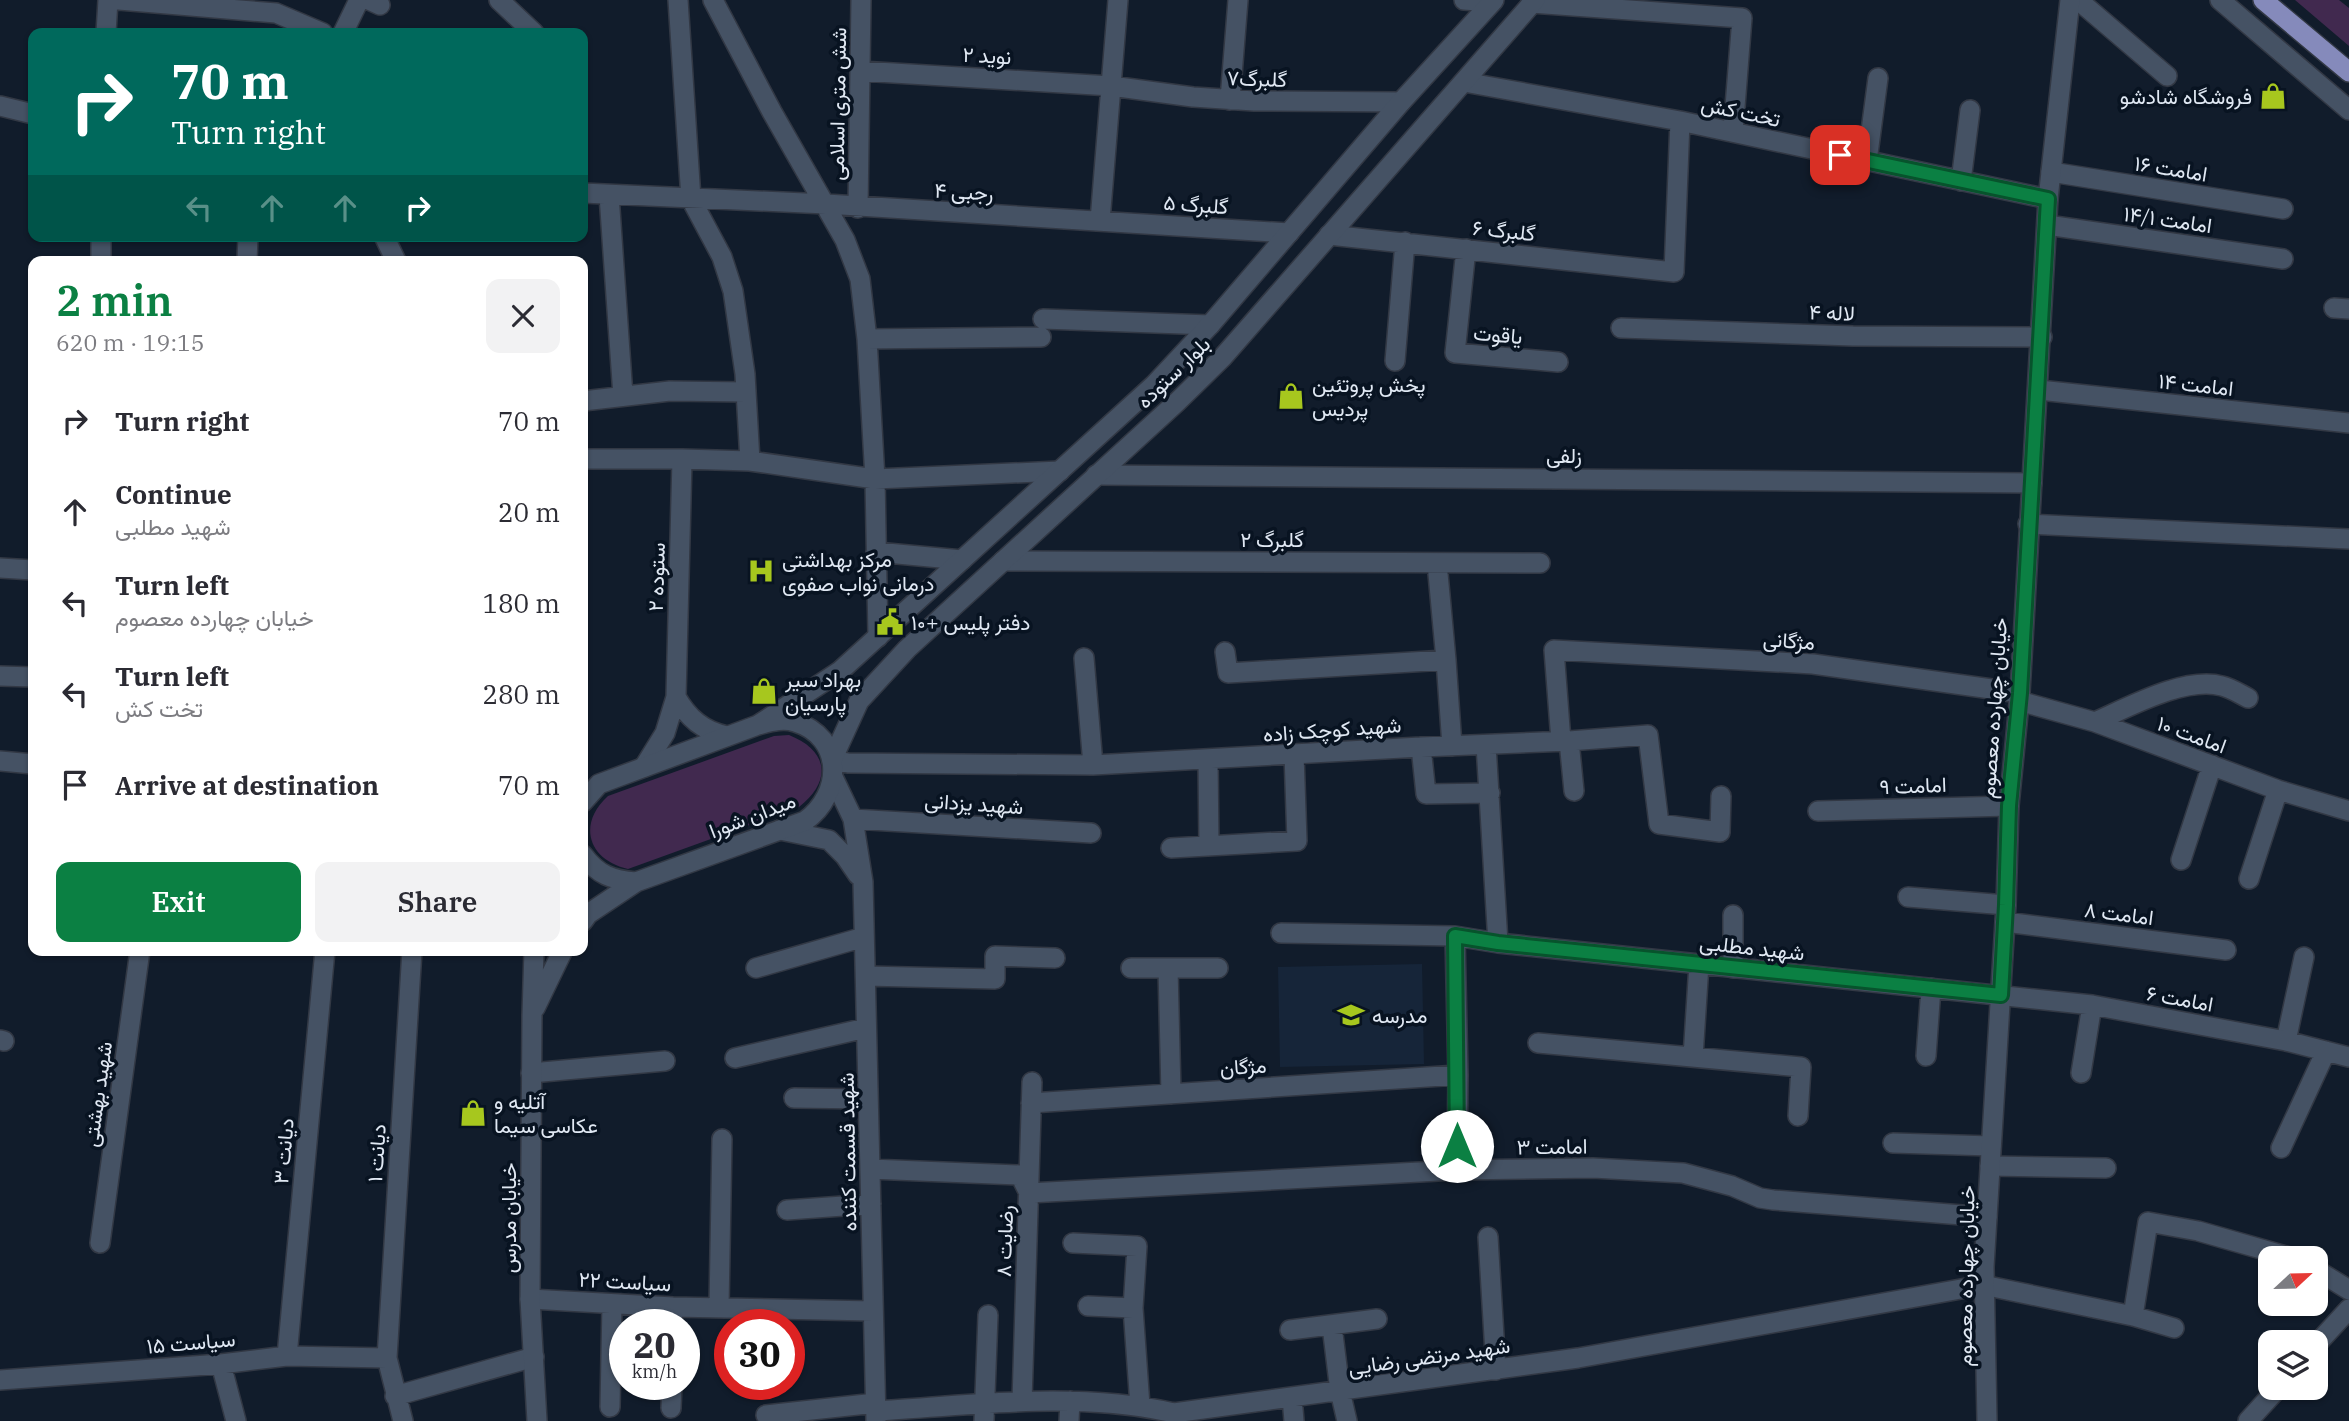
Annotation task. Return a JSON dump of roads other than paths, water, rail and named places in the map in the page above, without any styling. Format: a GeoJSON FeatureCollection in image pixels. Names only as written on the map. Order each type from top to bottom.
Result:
{"type":"FeatureCollection","features":[{"type":"Feature","properties":{"kind":"main road"},"geometry":{"type":"LineString","coordinates":[[2263,0],[2349,72]]}},
{"type":"Feature","properties":{"kind":"street"},"geometry":{"type":"LineString","coordinates":[[106,28],[108,0]]}},
{"type":"Feature","properties":{"kind":"street"},"geometry":{"type":"LineString","coordinates":[[119,0],[274,7],[314,28]]}},
{"type":"Feature","properties":{"kind":"street"},"geometry":{"type":"LineString","coordinates":[[345,28],[359,0]]}},
{"type":"Feature","properties":{"kind":"street"},"geometry":{"type":"LineString","coordinates":[[499,0],[529,28]]}},
{"type":"Feature","properties":{"kind":"street"},"geometry":{"type":"LineString","coordinates":[[678,0],[691,199],[722,257],[733,291],[746,392],[750,461]]}},
{"type":"Feature","properties":{"kind":"street"},"geometry":{"type":"LineString","coordinates":[[713,0],[826,204],[854,259],[860,279],[867,338],[875,479],[878,637]]}},
{"type":"Feature","properties":{"kind":"street","name":"شش متری اسلامی"},"geometry":{"type":"LineString","coordinates":[[858,208],[861,0]]}},
{"type":"Feature","properties":{"kind":"street"},"geometry":{"type":"LineString","coordinates":[[1100,221],[1118,0]]}},
{"type":"Feature","properties":{"kind":"street"},"geometry":{"type":"LineString","coordinates":[[1230,100],[1238,0]]}},
{"type":"Feature","properties":{"kind":"street"},"geometry":{"type":"LineString","coordinates":[[1464,0],[1493,1]]}},
{"type":"Feature","properties":{"kind":"street","name":"خیابان چهارده معصوم"},"geometry":{"type":"LineString","coordinates":[[1987,1421],[1983,1285],[2006,913],[2009,806],[2020,697],[2048,199],[2070,0]]}},
{"type":"Feature","properties":{"kind":"street"},"geometry":{"type":"LineString","coordinates":[[2078,0],[2167,76]]}},
{"type":"Feature","properties":{"kind":"street"},"geometry":{"type":"LineString","coordinates":[[2221,0],[2349,110]]}},
{"type":"Feature","properties":{"kind":"street","name":"بلوار ستوده"},"geometry":{"type":"LineString","coordinates":[[758,725],[840,671],[1154,385],[1210,325],[1401,102],[1493,1]]}},
{"type":"Feature","properties":{"kind":"street"},"geometry":{"type":"LineString","coordinates":[[1533,2],[1742,18],[1733,132]]}},
{"type":"Feature","properties":{"kind":"street","name":"بلوار ستوده"},"geometry":{"type":"LineString","coordinates":[[832,769],[859,701],[907,649],[1222,358],[1533,2]]}},
{"type":"Feature","properties":{"kind":"street"},"geometry":{"type":"LineString","coordinates":[[274,7],[284,28]]}},
{"type":"Feature","properties":{"kind":"street","name":"نوید ۲"},"geometry":{"type":"LineString","coordinates":[[860,71],[1111,86]]}},
{"type":"Feature","properties":{"kind":"street"},"geometry":{"type":"LineString","coordinates":[[1867,161],[1878,78]]}},
{"type":"Feature","properties":{"kind":"street","name":"تخت کش"},"geometry":{"type":"LineString","coordinates":[[1464,82],[1680,121],[2048,199]]}},
{"type":"Feature","properties":{"kind":"street","name":"گلبرگ۷"},"geometry":{"type":"LineString","coordinates":[[1111,86],[1230,100],[1401,102]]}},
{"type":"Feature","properties":{"kind":"street"},"geometry":{"type":"LineString","coordinates":[[0,106],[28,113]]}},
{"type":"Feature","properties":{"kind":"street"},"geometry":{"type":"LineString","coordinates":[[1961,181],[1970,110]]}},
{"type":"Feature","properties":{"kind":"street","name":"گلبرگ ۶"},"geometry":{"type":"LineString","coordinates":[[1329,234],[1674,272],[1680,121]]}},
{"type":"Feature","properties":{"kind":"street","name":"امامت ۱۶"},"geometry":{"type":"LineString","coordinates":[[2051,172],[2283,209]]}},
{"type":"Feature","properties":{"kind":"street","name":"رجبی ۴"},"geometry":{"type":"LineString","coordinates":[[588,193],[826,204],[1100,221]]}},
{"type":"Feature","properties":{"kind":"street"},"geometry":{"type":"LineString","coordinates":[[609,195],[623,396]]}},
{"type":"Feature","properties":{"kind":"street","name":"گلبرگ ۵"},"geometry":{"type":"LineString","coordinates":[[1100,221],[1289,233]]}},
{"type":"Feature","properties":{"kind":"street","name":"امامت ۱۴/۱"},"geometry":{"type":"LineString","coordinates":[[2047,225],[2283,258]]}},
{"type":"Feature","properties":{"kind":"street"},"geometry":{"type":"LineString","coordinates":[[1395,361],[1405,242]]}},
{"type":"Feature","properties":{"kind":"street","name":"یاقوت"},"geometry":{"type":"LineString","coordinates":[[1466,249],[1455,353],[1558,362]]}},
{"type":"Feature","properties":{"kind":"street"},"geometry":{"type":"LineString","coordinates":[[867,338],[1042,328],[1210,325]]}},
{"type":"Feature","properties":{"kind":"street","name":"لاله ۴"},"geometry":{"type":"LineString","coordinates":[[1621,328],[1853,336],[2042,337]]}},
{"type":"Feature","properties":{"kind":"street","name":"امامت ۱۴"},"geometry":{"type":"LineString","coordinates":[[2039,390],[2349,423]]}},
{"type":"Feature","properties":{"kind":"street"},"geometry":{"type":"LineString","coordinates":[[588,400],[670,391],[746,392]]}},
{"type":"Feature","properties":{"kind":"street"},"geometry":{"type":"LineString","coordinates":[[588,459],[750,461],[875,479],[1060,471]]}},
{"type":"Feature","properties":{"kind":"street","name":"ستوده ۲"},"geometry":{"type":"LineString","coordinates":[[644,767],[665,733],[676,697],[682,459]]}},
{"type":"Feature","properties":{"kind":"street","name":"زلفی"},"geometry":{"type":"LineString","coordinates":[[1096,475],[2032,482]]}},
{"type":"Feature","properties":{"kind":"street"},"geometry":{"type":"LineString","coordinates":[[2028,524],[2349,539]]}},
{"type":"Feature","properties":{"kind":"street"},"geometry":{"type":"LineString","coordinates":[[876,552],[962,560]]}},
{"type":"Feature","properties":{"kind":"street","name":"گلبرگ ۲"},"geometry":{"type":"LineString","coordinates":[[1003,561],[1540,563]]}},
{"type":"Feature","properties":{"kind":"street"},"geometry":{"type":"LineString","coordinates":[[1437,562],[1452,746]]}},
{"type":"Feature","properties":{"kind":"street"},"geometry":{"type":"LineString","coordinates":[[0,568],[28,570]]}},
{"type":"Feature","properties":{"kind":"street","name":"مژگانی"},"geometry":{"type":"LineString","coordinates":[[1565,741],[1554,649],[1813,664],[2020,697]]}},
{"type":"Feature","properties":{"kind":"street"},"geometry":{"type":"LineString","coordinates":[[1225,652],[1228,673],[1447,660]]}},
{"type":"Feature","properties":{"kind":"street"},"geometry":{"type":"LineString","coordinates":[[1084,658],[1093,765]]}},
{"type":"Feature","properties":{"kind":"street"},"geometry":{"type":"LineString","coordinates":[[0,676],[28,677]]}},
{"type":"Feature","properties":{"kind":"street"},"geometry":{"type":"LineString","coordinates":[[2095,722],[2160,695],[2187,687],[2222,686],[2248,698]]}},
{"type":"Feature","properties":{"kind":"street"},"geometry":{"type":"LineString","coordinates":[[676,697],[693,720],[713,733],[727,736]]}},
{"type":"Feature","properties":{"kind":"street","name":"امامت ۱۰"},"geometry":{"type":"LineString","coordinates":[[2020,697],[2278,790],[2349,811]]}},
{"type":"Feature","properties":{"kind":"street"},"geometry":{"type":"LineString","coordinates":[[588,796],[599,784],[758,725],[782,720],[808,728],[827,747],[832,769]]}},
{"type":"Feature","properties":{"kind":"street","name":"شهید کوچک زاده"},"geometry":{"type":"LineString","coordinates":[[832,769],[848,763],[1093,765],[1648,735],[1659,824],[1720,832],[1721,796]]}},
{"type":"Feature","properties":{"kind":"street"},"geometry":{"type":"LineString","coordinates":[[1565,741],[1574,791]]}},
{"type":"Feature","properties":{"kind":"street"},"geometry":{"type":"LineString","coordinates":[[1486,744],[1498,943]]}},
{"type":"Feature","properties":{"kind":"street"},"geometry":{"type":"LineString","coordinates":[[1421,747],[1426,794],[1490,793]]}},
{"type":"Feature","properties":{"kind":"street"},"geometry":{"type":"LineString","coordinates":[[1171,848],[1297,841],[1294,754]]}},
{"type":"Feature","properties":{"kind":"street"},"geometry":{"type":"LineString","coordinates":[[1208,760],[1209,846]]}},
{"type":"Feature","properties":{"kind":"street"},"geometry":{"type":"LineString","coordinates":[[0,761],[28,764]]}},
{"type":"Feature","properties":{"kind":"street"},"geometry":{"type":"LineString","coordinates":[[2181,860],[2212,765]]}},
{"type":"Feature","properties":{"kind":"street","name":"شهید قسمت کننده"},"geometry":{"type":"LineString","coordinates":[[832,769],[853,819],[863,882],[876,1412]]}},
{"type":"Feature","properties":{"kind":"street","name":"میدان شورا"},"geometry":{"type":"LineString","coordinates":[[588,914],[636,882],[805,821],[816,813],[828,796],[832,769]]}},
{"type":"Feature","properties":{"kind":"street"},"geometry":{"type":"LineString","coordinates":[[2249,879],[2278,790]]}},
{"type":"Feature","properties":{"kind":"street","name":"امامت ۹"},"geometry":{"type":"LineString","coordinates":[[1818,811],[2009,806]]}},
{"type":"Feature","properties":{"kind":"street","name":"شهید یزدانی"},"geometry":{"type":"LineString","coordinates":[[853,819],[1091,834]]}},
{"type":"Feature","properties":{"kind":"street"},"geometry":{"type":"LineString","coordinates":[[780,830],[829,840],[845,856],[863,882]]}},
{"type":"Feature","properties":{"kind":"street"},"geometry":{"type":"LineString","coordinates":[[588,862],[603,875],[617,881],[636,882]]}},
{"type":"Feature","properties":{"kind":"street","name":"امامت ۸"},"geometry":{"type":"LineString","coordinates":[[1908,897],[2226,950]]}},
{"type":"Feature","properties":{"kind":"street"},"geometry":{"type":"LineString","coordinates":[[1733,968],[1734,915]]}},
{"type":"Feature","properties":{"kind":"street","name":"شهید مطلبی"},"geometry":{"type":"LineString","coordinates":[[1281,933],[1455,936],[1498,943],[2001,995]]}},
{"type":"Feature","properties":{"kind":"street"},"geometry":{"type":"LineString","coordinates":[[1455,936],[1457,1170]]}},
{"type":"Feature","properties":{"kind":"street"},"geometry":{"type":"LineString","coordinates":[[756,968],[864,937]]}},
{"type":"Feature","properties":{"kind":"street","name":"شهید بهشتی"},"geometry":{"type":"LineString","coordinates":[[100,1243],[139,956]]}},
{"type":"Feature","properties":{"kind":"street","name":"دیانت ۳"},"geometry":{"type":"LineString","coordinates":[[287,1356],[323,956]]}},
{"type":"Feature","properties":{"kind":"street","name":"دیانت ۱"},"geometry":{"type":"LineString","coordinates":[[402,1421],[387,1358],[412,956]]}},
{"type":"Feature","properties":{"kind":"street","name":"خیابان مدرس"},"geometry":{"type":"LineString","coordinates":[[534,956],[530,1300],[537,1421]]}},
{"type":"Feature","properties":{"kind":"street"},"geometry":{"type":"LineString","coordinates":[[531,1015],[561,956]]}},
{"type":"Feature","properties":{"kind":"street"},"geometry":{"type":"LineString","coordinates":[[866,976],[995,979],[995,956],[1055,958]]}},
{"type":"Feature","properties":{"kind":"street"},"geometry":{"type":"LineString","coordinates":[[2286,1041],[2304,957]]}},
{"type":"Feature","properties":{"kind":"street"},"geometry":{"type":"LineString","coordinates":[[1693,1057],[1699,964]]}},
{"type":"Feature","properties":{"kind":"street"},"geometry":{"type":"LineString","coordinates":[[1131,968],[1217,968]]}},
{"type":"Feature","properties":{"kind":"street"},"geometry":{"type":"LineString","coordinates":[[1168,968],[1171,1094]]}},
{"type":"Feature","properties":{"kind":"street"},"geometry":{"type":"LineString","coordinates":[[1926,1056],[1931,988]]}},
{"type":"Feature","properties":{"kind":"street","name":"امامت ۶"},"geometry":{"type":"LineString","coordinates":[[2001,995],[2092,1005],[2286,1041],[2349,1057]]}},
{"type":"Feature","properties":{"kind":"street"},"geometry":{"type":"LineString","coordinates":[[2081,1073],[2092,1005]]}},
{"type":"Feature","properties":{"kind":"street"},"geometry":{"type":"LineString","coordinates":[[735,1058],[866,1028]]}},
{"type":"Feature","properties":{"kind":"street"},"geometry":{"type":"LineString","coordinates":[[1538,1043],[1801,1068],[1798,1116]]}},
{"type":"Feature","properties":{"kind":"street"},"geometry":{"type":"LineString","coordinates":[[2281,1149],[2326,1051]]}},
{"type":"Feature","properties":{"kind":"street"},"geometry":{"type":"LineString","coordinates":[[531,1073],[665,1061]]}},
{"type":"Feature","properties":{"kind":"street","name":"مژگان"},"geometry":{"type":"LineString","coordinates":[[1031,1103],[1458,1074]]}},
{"type":"Feature","properties":{"kind":"street","name":"رضایت ۸"},"geometry":{"type":"LineString","coordinates":[[1022,1401],[1032,1082]]}},
{"type":"Feature","properties":{"kind":"street"},"geometry":{"type":"LineString","coordinates":[[794,1098],[868,1099]]}},
{"type":"Feature","properties":{"kind":"street"},"geometry":{"type":"LineString","coordinates":[[719,1307],[722,1139]]}},
{"type":"Feature","properties":{"kind":"street"},"geometry":{"type":"LineString","coordinates":[[1893,1143],[1991,1146]]}},
{"type":"Feature","properties":{"kind":"street"},"geometry":{"type":"LineString","coordinates":[[1990,1166],[2106,1168]]}},
{"type":"Feature","properties":{"kind":"street","name":"امامت ۳"},"geometry":{"type":"LineString","coordinates":[[1029,1193],[1457,1170],[1593,1168],[1683,1173],[1773,1200],[1987,1217]]}},
{"type":"Feature","properties":{"kind":"street"},"geometry":{"type":"LineString","coordinates":[[870,1169],[1020,1175],[1029,1193]]}},
{"type":"Feature","properties":{"kind":"street"},"geometry":{"type":"LineString","coordinates":[[787,1210],[871,1205]]}},
{"type":"Feature","properties":{"kind":"street"},"geometry":{"type":"LineString","coordinates":[[2133,1316],[2148,1222],[2198,1231],[2258,1248]]}},
{"type":"Feature","properties":{"kind":"street"},"geometry":{"type":"LineString","coordinates":[[1488,1237],[1496,1370]]}},
{"type":"Feature","properties":{"kind":"street"},"geometry":{"type":"LineString","coordinates":[[1073,1243],[1137,1246],[1133,1308],[1140,1406]]}},
{"type":"Feature","properties":{"kind":"street"},"geometry":{"type":"LineString","coordinates":[[2328,1277],[2349,1290]]}},
{"type":"Feature","properties":{"kind":"street"},"geometry":{"type":"LineString","coordinates":[[1983,1285],[2133,1316],[2174,1328]]}},
{"type":"Feature","properties":{"kind":"street","name":"شهید مرتضی رضایی"},"geometry":{"type":"LineString","coordinates":[[766,1415],[984,1413],[1022,1401],[1070,1411],[1140,1406],[1174,1413],[1230,1413],[1292,1397],[1578,1358],[1983,1285]]}},
{"type":"Feature","properties":{"kind":"street","name":"سیاست ۲۲"},"geometry":{"type":"LineString","coordinates":[[530,1300],[611,1304],[636,1309]]}},
{"type":"Feature","properties":{"kind":"street"},"geometry":{"type":"LineString","coordinates":[[610,1407],[611,1304]]}},
{"type":"Feature","properties":{"kind":"street"},"geometry":{"type":"LineString","coordinates":[[1088,1306],[1133,1308]]}},
{"type":"Feature","properties":{"kind":"street","name":"سیاست ۲۲"},"geometry":{"type":"LineString","coordinates":[[700,1311],[719,1307],[873,1311]]}},
{"type":"Feature","properties":{"kind":"street"},"geometry":{"type":"LineString","coordinates":[[2328,1332],[2349,1309]]}},
{"type":"Feature","properties":{"kind":"street"},"geometry":{"type":"LineString","coordinates":[[984,1413],[988,1315]]}},
{"type":"Feature","properties":{"kind":"street"},"geometry":{"type":"LineString","coordinates":[[1290,1330],[1377,1320]]}},
{"type":"Feature","properties":{"kind":"street"},"geometry":{"type":"LineString","coordinates":[[1332,1326],[1340,1391],[1347,1421]]}},
{"type":"Feature","properties":{"kind":"street","name":"سیاست ۱۵"},"geometry":{"type":"LineString","coordinates":[[0,1380],[221,1364],[287,1356],[387,1358]]}},
{"type":"Feature","properties":{"kind":"street"},"geometry":{"type":"LineString","coordinates":[[395,1396],[534,1357]]}},
{"type":"Feature","properties":{"kind":"street"},"geometry":{"type":"LineString","coordinates":[[221,1364],[236,1421]]}},
{"type":"Feature","properties":{"kind":"street"},"geometry":{"type":"LineString","coordinates":[[1292,1397],[1294,1421]]}},
{"type":"Feature","properties":{"kind":"street"},"geometry":{"type":"LineString","coordinates":[[671,1400],[671,1408]]}},
{"type":"Feature","properties":{"kind":"street"},"geometry":{"type":"LineString","coordinates":[[2248,1421],[2267,1400]]}},
{"type":"Feature","properties":{"kind":"place","name":"فروشگاه شادشو"},"geometry":{"type":"Point","coordinates":[2273,96]}},
{"type":"Feature","properties":{"kind":"place","name":"پخش پروتئین پردیس"},"geometry":{"type":"Point","coordinates":[1291,396]}},
{"type":"Feature","properties":{"kind":"place","name":"مرکز بهداشتی درمانی نواب صفوی"},"geometry":{"type":"Point","coordinates":[761,571]}},
{"type":"Feature","properties":{"kind":"place","name":"دفتر پلیس +۱۰"},"geometry":{"type":"Point","coordinates":[890,622]}},
{"type":"Feature","properties":{"kind":"place","name":"بهراد سیر پارسیان"},"geometry":{"type":"Point","coordinates":[764,691]}},
{"type":"Feature","properties":{"kind":"place","name":"مدرسه"},"geometry":{"type":"Point","coordinates":[1351,1015]}},
{"type":"Feature","properties":{"kind":"place","name":"آتلیه و عکاسی سیما"},"geometry":{"type":"Point","coordinates":[473,1113]}}]}
